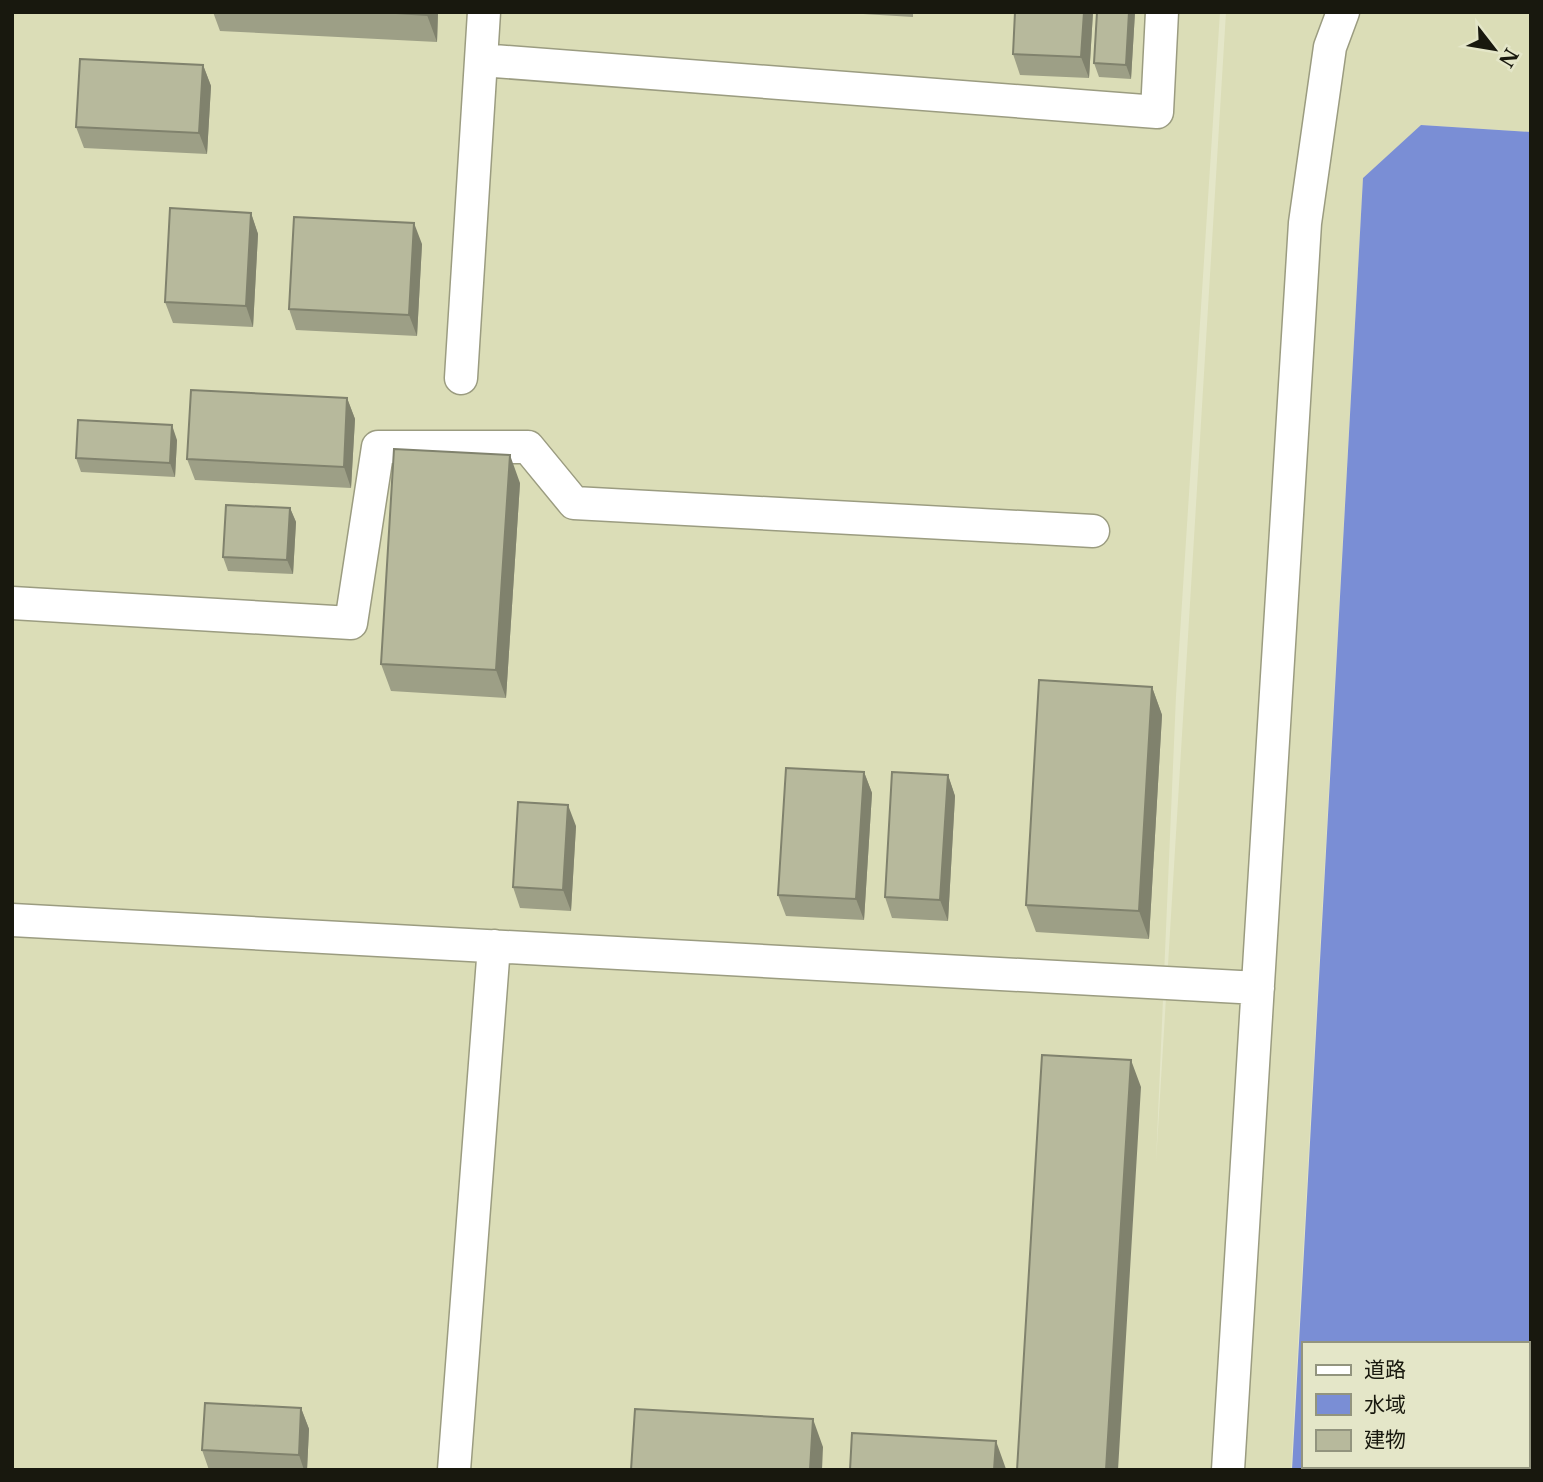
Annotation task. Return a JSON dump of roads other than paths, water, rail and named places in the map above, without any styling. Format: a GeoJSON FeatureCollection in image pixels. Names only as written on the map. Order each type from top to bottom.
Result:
{"type":"FeatureCollection","features":[{"type":"Feature","properties":{"kind":"lane"},"geometry":{"type":"LineString","coordinates":[[461,377],[484,12]]}},
{"type":"Feature","properties":{"kind":"lane"},"geometry":{"type":"LineString","coordinates":[[481,60],[1157,112],[1162,12]]}},
{"type":"Feature","properties":{"kind":"lane"},"geometry":{"type":"LineString","coordinates":[[1228,1470],[1305,223],[1329,47],[1343,12]]}},
{"type":"Feature","properties":{"kind":"lane"},"geometry":{"type":"LineString","coordinates":[[12,603],[351,624],[378,447],[528,447],[574,503],[1093,531]]}},
{"type":"Feature","properties":{"kind":"lane"},"geometry":{"type":"LineString","coordinates":[[12,920],[1258,988]]}},
{"type":"Feature","properties":{"kind":"lane"},"geometry":{"type":"LineString","coordinates":[[454,1470],[494,946]]}},
{"type":"Feature","properties":{"kind":"water"},"geometry":{"type":"Polygon","coordinates":[[[1421,125],[1531,132],[1531,1470],[1292,1470],[1363,178],[1421,125]]]}}]}
